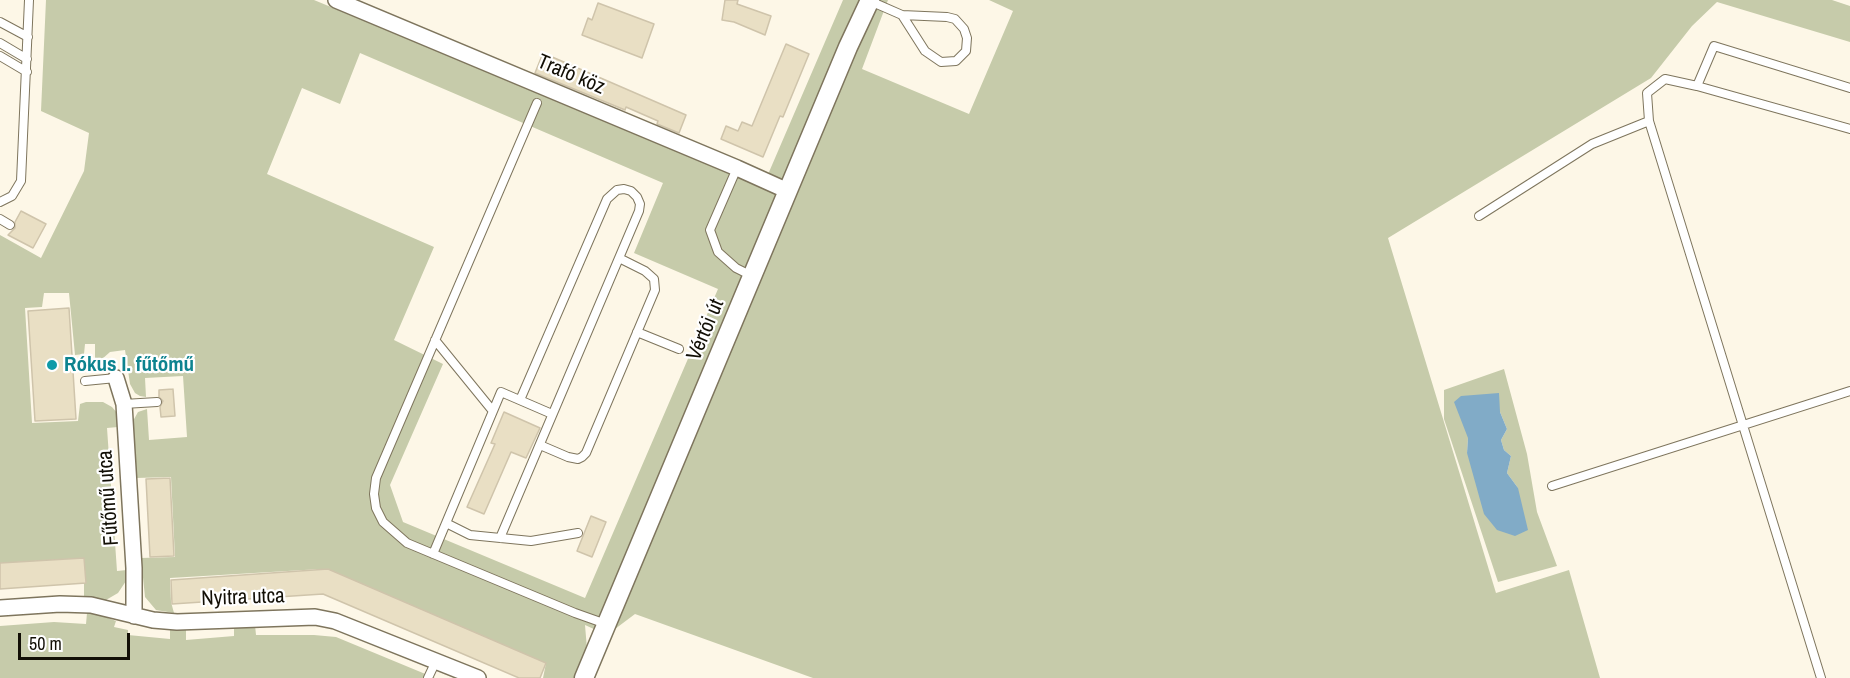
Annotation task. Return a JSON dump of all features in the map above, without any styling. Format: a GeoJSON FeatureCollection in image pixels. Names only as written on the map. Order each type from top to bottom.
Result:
{"type":"FeatureCollection","features":[{"type":"Feature","properties":{"kind":"street","name":"Trafó köz"},"geometry":{"type":"LineString","coordinates":[[336,0],[788,191]]}},
{"type":"Feature","properties":{"kind":"street","name":"Vértói út"},"geometry":{"type":"LineString","coordinates":[[584,678],[848,47],[870,1]]}},
{"type":"Feature","properties":{"kind":"street","name":"Fűtőmű utca"},"geometry":{"type":"LineString","coordinates":[[116,378],[124,404],[134,568],[134,616]]}},
{"type":"Feature","properties":{"kind":"street","name":"Nyitra utca"},"geometry":{"type":"LineString","coordinates":[[0,608],[60,604],[91,605],[153,620],[177,622],[315,617],[335,621],[478,678]]}},
{"type":"Feature","properties":{"kind":"lane"},"geometry":{"type":"LineString","coordinates":[[0,202],[12,196],[21,181],[29,0]]}},
{"type":"Feature","properties":{"kind":"lane"},"geometry":{"type":"LineString","coordinates":[[870,1],[902,15],[947,16],[955,19],[964,29],[967,38],[966,51],[961,57],[949,63],[941,62],[925,51],[902,15]]}},
{"type":"Feature","properties":{"kind":"lane"},"geometry":{"type":"LineString","coordinates":[[0,22],[28,37]]}},
{"type":"Feature","properties":{"kind":"lane"},"geometry":{"type":"LineString","coordinates":[[0,43],[27,59]]}},
{"type":"Feature","properties":{"kind":"lane"},"geometry":{"type":"LineString","coordinates":[[1697,86],[1714,46],[1850,88]]}},
{"type":"Feature","properties":{"kind":"lane"},"geometry":{"type":"LineString","coordinates":[[0,56],[27,72]]}},
{"type":"Feature","properties":{"kind":"lane"},"geometry":{"type":"LineString","coordinates":[[1821,678],[1649,121],[1647,93],[1665,79],[1850,129]]}},
{"type":"Feature","properties":{"kind":"lane"},"geometry":{"type":"LineString","coordinates":[[537,103],[376,478],[374,494],[376,508],[383,522],[407,543],[607,624]]}},
{"type":"Feature","properties":{"kind":"lane"},"geometry":{"type":"LineString","coordinates":[[1479,216],[1592,144],[1649,121]]}},
{"type":"Feature","properties":{"kind":"lane"},"geometry":{"type":"LineString","coordinates":[[737,168],[710,230],[718,252],[736,268],[753,276]]}},
{"type":"Feature","properties":{"kind":"lane"},"geometry":{"type":"LineString","coordinates":[[500,538],[639,211],[640,204],[631,191],[624,189],[613,192],[607,199],[520,400]]}},
{"type":"Feature","properties":{"kind":"lane"},"geometry":{"type":"LineString","coordinates":[[0,219],[10,225]]}},
{"type":"Feature","properties":{"kind":"lane"},"geometry":{"type":"LineString","coordinates":[[540,445],[578,459],[586,453],[655,290],[654,279],[645,271],[619,258]]}},
{"type":"Feature","properties":{"kind":"lane"},"geometry":{"type":"LineString","coordinates":[[637,332],[679,349]]}},
{"type":"Feature","properties":{"kind":"lane"},"geometry":{"type":"LineString","coordinates":[[435,340],[492,410]]}},
{"type":"Feature","properties":{"kind":"lane"},"geometry":{"type":"LineString","coordinates":[[85,381],[116,378]]}},
{"type":"Feature","properties":{"kind":"lane"},"geometry":{"type":"LineString","coordinates":[[433,554],[501,392],[552,414]]}},
{"type":"Feature","properties":{"kind":"lane"},"geometry":{"type":"LineString","coordinates":[[1552,486],[1850,392]]}},
{"type":"Feature","properties":{"kind":"lane"},"geometry":{"type":"LineString","coordinates":[[124,404],[157,402]]}},
{"type":"Feature","properties":{"kind":"lane"},"geometry":{"type":"LineString","coordinates":[[446,523],[470,535],[531,541],[578,533]]}},
{"type":"Feature","properties":{"kind":"lane"},"geometry":{"type":"LineString","coordinates":[[428,678],[436,661]]}},
{"type":"Feature","properties":{"kind":"green space"},"geometry":{"type":"Polygon","coordinates":[[[46,0],[314,0],[763,186],[843,0],[888,0],[862,69],[969,114],[1013,11],[989,0],[1832,0],[1850,6],[1850,42],[1717,2],[1692,26],[1651,78],[1388,238],[1496,593],[1569,570],[1600,678],[813,678],[635,614],[607,635],[585,625],[587,649],[575,678],[543,678],[546,663],[332,571],[321,569],[170,578],[174,613],[156,610],[145,597],[141,558],[175,557],[171,477],[136,478],[133,421],[138,412],[147,409],[149,440],[187,437],[183,376],[145,378],[146,397],[140,396],[135,393],[130,384],[125,350],[110,352],[95,362],[95,344],[85,344],[84,354],[75,355],[69,293],[44,293],[42,307],[25,308],[32,423],[78,421],[80,404],[86,402],[103,402],[118,414],[118,427],[107,428],[117,571],[127,570],[126,581],[118,593],[106,600],[98,601],[84,597],[84,558],[0,563],[0,235],[41,258],[84,171],[89,133],[41,111],[46,0]],[[360,53],[340,104],[302,88],[267,174],[434,247],[394,340],[443,364],[390,485],[403,522],[585,598],[718,289],[634,253],[663,183],[360,53]]]}},
{"type":"Feature","properties":{"kind":"green space"},"geometry":{"type":"Polygon","coordinates":[[[1504,369],[1527,454],[1537,512],[1557,566],[1498,582],[1444,419],[1444,390],[1504,369]],[[1500,412],[1468,438],[1467,453],[1518,488],[1507,473],[1511,456],[1504,450],[1501,440],[1507,429],[1500,412]]]}},
{"type":"Feature","properties":{"kind":"green space"},"geometry":{"type":"Polygon","coordinates":[[[87,613],[95,613],[116,621],[114,627],[128,630],[128,635],[170,639],[170,628],[186,628],[186,640],[234,636],[234,625],[255,625],[256,635],[336,637],[435,678],[0,678],[0,626],[54,622],[86,624],[87,613]]]}},
{"type":"Feature","properties":{"kind":"water"},"geometry":{"type":"Polygon","coordinates":[[[1499,393],[1500,412],[1507,429],[1501,440],[1504,450],[1511,456],[1507,473],[1518,488],[1528,530],[1515,536],[1497,530],[1484,514],[1467,453],[1468,438],[1454,402],[1461,396],[1499,393]]]}},
{"type":"Feature","properties":{"kind":"building"},"geometry":{"type":"Polygon","coordinates":[[[725,0],[738,0],[737,4],[771,16],[765,35],[734,22],[722,20],[725,0]]]}},
{"type":"Feature","properties":{"kind":"building"},"geometry":{"type":"Polygon","coordinates":[[[598,3],[654,24],[642,58],[582,35],[588,18],[592,20],[598,3]]]}},
{"type":"Feature","properties":{"kind":"building"},"geometry":{"type":"Polygon","coordinates":[[[786,44],[809,54],[783,117],[780,116],[763,157],[721,139],[726,126],[738,131],[742,122],[752,126],[786,44]]]}},
{"type":"Feature","properties":{"kind":"building"},"geometry":{"type":"Polygon","coordinates":[[[543,53],[686,115],[679,133],[626,107],[625,110],[535,73],[543,53]]]}},
{"type":"Feature","properties":{"kind":"building"},"geometry":{"type":"Polygon","coordinates":[[[21,211],[46,224],[33,248],[8,235],[15,228],[15,222],[21,211]]]}},
{"type":"Feature","properties":{"kind":"building","name":"Rókus I. fűtőmű"},"geometry":{"type":"Polygon","coordinates":[[[69,308],[76,419],[35,421],[28,311],[69,308]]]}},
{"type":"Feature","properties":{"kind":"building"},"geometry":{"type":"Polygon","coordinates":[[[173,389],[175,416],[161,417],[160,407],[163,401],[159,397],[159,390],[173,389]]]}},
{"type":"Feature","properties":{"kind":"building"},"geometry":{"type":"Polygon","coordinates":[[[504,412],[540,428],[526,458],[511,452],[484,514],[467,507],[495,444],[491,443],[504,412]]]}},
{"type":"Feature","properties":{"kind":"building"},"geometry":{"type":"Polygon","coordinates":[[[170,478],[174,556],[150,557],[146,479],[170,478]]]}},
{"type":"Feature","properties":{"kind":"building"},"geometry":{"type":"Polygon","coordinates":[[[591,516],[606,522],[592,557],[577,551],[591,516]]]}},
{"type":"Feature","properties":{"kind":"building"},"geometry":{"type":"Polygon","coordinates":[[[84,558],[86,583],[0,589],[0,563],[84,558]]]}},
{"type":"Feature","properties":{"kind":"building"},"geometry":{"type":"Polygon","coordinates":[[[328,569],[546,663],[540,678],[519,678],[323,594],[172,604],[171,580],[328,569]]]}},
{"type":"Feature","properties":{"kind":"place","name":"Rókus I. fűtőmű"},"geometry":{"type":"Point","coordinates":[52,365]}}]}
